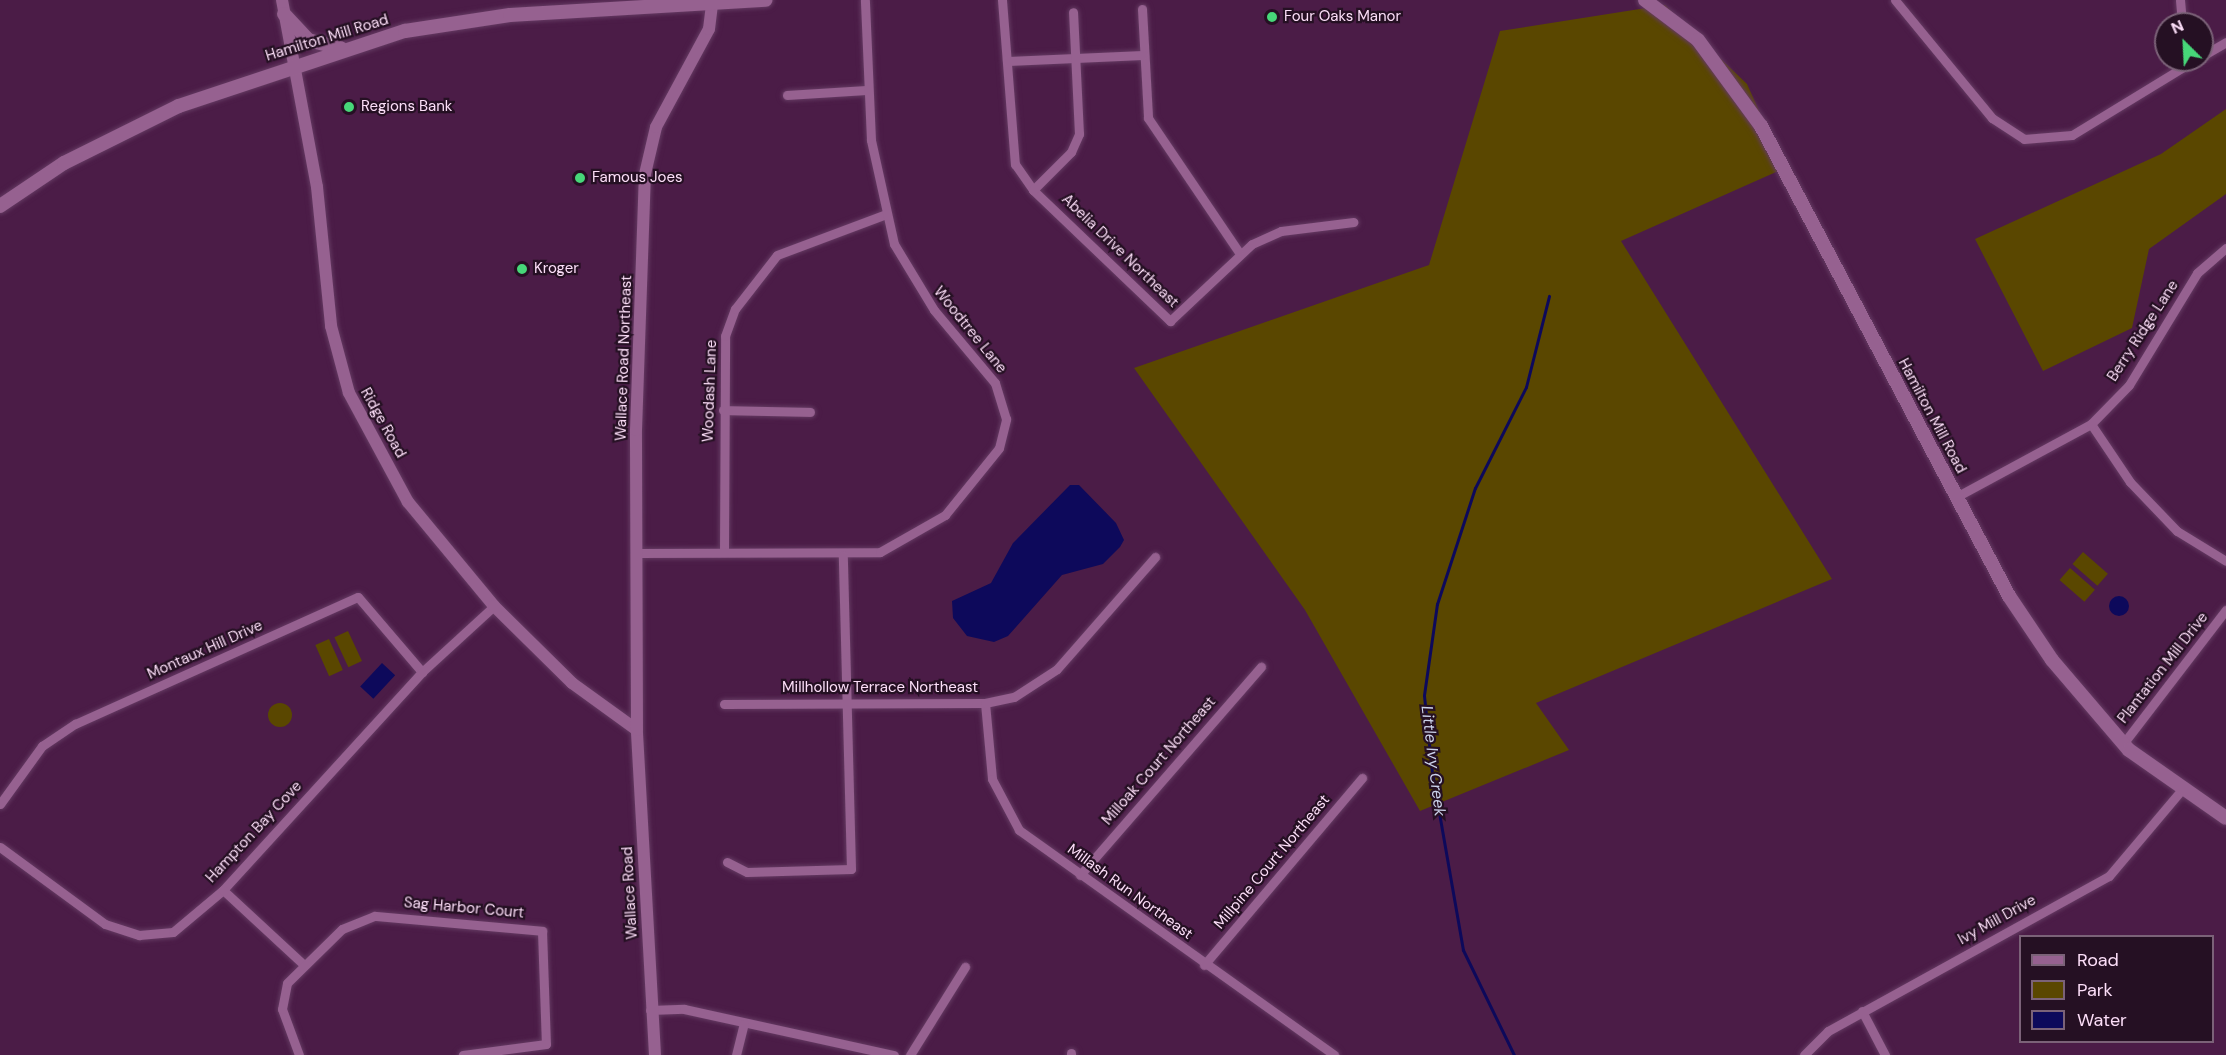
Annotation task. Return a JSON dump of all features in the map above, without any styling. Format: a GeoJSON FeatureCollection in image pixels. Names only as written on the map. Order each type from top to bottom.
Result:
{"type":"FeatureCollection","features":[{"type":"Feature","properties":{"kind":"main road","name":"Hamilton Mill Road"},"geometry":{"type":"LineString","coordinates":[[0,206],[124,132],[291,65],[343,48],[462,21],[766,0]]}},
{"type":"Feature","properties":{"kind":"main road","name":"Hamilton Mill Road"},"geometry":{"type":"LineString","coordinates":[[1645,0],[1698,40],[1761,126],[1956,497],[2031,630],[2123,744],[2226,818]]}},
{"type":"Feature","properties":{"kind":"main road"},"geometry":{"type":"LineString","coordinates":[[283,7],[308,40],[343,48]]}},
{"type":"Feature","properties":{"kind":"street","name":"Woodtree Lane"},"geometry":{"type":"LineString","coordinates":[[637,553],[724,552],[843,555],[902,544],[945,515],[999,448],[1006,419],[995,382],[920,290],[894,244],[886,214],[866,90],[868,48],[865,0]]}},
{"type":"Feature","properties":{"kind":"street","name":"Abelia Drive Northeast"},"geometry":{"type":"LineString","coordinates":[[1002,0],[1011,151],[1033,190],[1170,321],[1238,251],[1281,231],[1353,222]]}},
{"type":"Feature","properties":{"kind":"street"},"geometry":{"type":"LineString","coordinates":[[1895,0],[1992,118],[2024,139],[2073,135],[2175,72]]}},
{"type":"Feature","properties":{"kind":"street","name":"Wallace Road Northeast"},"geometry":{"type":"LineString","coordinates":[[637,730],[637,553],[645,174],[657,127],[709,29],[712,3]]}},
{"type":"Feature","properties":{"kind":"street","name":"Ridge Road"},"geometry":{"type":"LineString","coordinates":[[283,7],[291,65],[317,187],[331,326],[349,393],[408,502],[494,606],[572,683],[637,730]]}},
{"type":"Feature","properties":{"kind":"street"},"geometry":{"type":"LineString","coordinates":[[1142,9],[1144,55],[1154,131],[1238,251]]}},
{"type":"Feature","properties":{"kind":"street"},"geometry":{"type":"LineString","coordinates":[[1033,190],[1077,143],[1077,58],[1074,12]]}},
{"type":"Feature","properties":{"kind":"street"},"geometry":{"type":"LineString","coordinates":[[1007,62],[1144,55]]}},
{"type":"Feature","properties":{"kind":"street"},"geometry":{"type":"LineString","coordinates":[[787,94],[866,90]]}},
{"type":"Feature","properties":{"kind":"street","name":"Woodash Lane"},"geometry":{"type":"LineString","coordinates":[[724,552],[725,336],[735,309],[765,266],[792,247],[886,214]]}},
{"type":"Feature","properties":{"kind":"street","name":"Berry Ridge Lane"},"geometry":{"type":"LineString","coordinates":[[1956,497],[2091,424],[2129,385],[2198,273],[2226,248]]}},
{"type":"Feature","properties":{"kind":"street"},"geometry":{"type":"LineString","coordinates":[[723,410],[810,412]]}},
{"type":"Feature","properties":{"kind":"street"},"geometry":{"type":"LineString","coordinates":[[2091,424],[2130,482],[2177,531],[2226,561]]}},
{"type":"Feature","properties":{"kind":"street"},"geometry":{"type":"LineString","coordinates":[[727,862],[747,872],[851,869],[843,555]]}},
{"type":"Feature","properties":{"kind":"street","name":"Millhollow Terrace Northeast"},"geometry":{"type":"LineString","coordinates":[[724,704],[985,703],[1037,687],[1155,557]]}},
{"type":"Feature","properties":{"kind":"street","name":"Montaux Hill Drive"},"geometry":{"type":"LineString","coordinates":[[0,804],[42,746],[75,724],[358,597],[422,672]]}},
{"type":"Feature","properties":{"kind":"street","name":"Hampton Bay Cove"},"geometry":{"type":"LineString","coordinates":[[0,847],[105,924],[139,935],[173,932],[223,890],[422,672],[494,606]]}},
{"type":"Feature","properties":{"kind":"street","name":"Plantation Mill Drive"},"geometry":{"type":"LineString","coordinates":[[2123,744],[2226,610]]}},
{"type":"Feature","properties":{"kind":"street","name":"Milloak Court Northeast"},"geometry":{"type":"LineString","coordinates":[[1080,875],[1261,667]]}},
{"type":"Feature","properties":{"kind":"street","name":"Millash Run Northeast"},"geometry":{"type":"LineString","coordinates":[[985,703],[986,751],[1002,804],[1019,830],[1204,965],[1334,1055]]}},
{"type":"Feature","properties":{"kind":"street","name":"Wallace Road"},"geometry":{"type":"LineString","coordinates":[[637,730],[650,1010],[655,1055]]}},
{"type":"Feature","properties":{"kind":"street","name":"Millpine Court Northeast"},"geometry":{"type":"LineString","coordinates":[[1204,965],[1362,778]]}},
{"type":"Feature","properties":{"kind":"street","name":"Ivy Mill Drive"},"geometry":{"type":"LineString","coordinates":[[1804,1055],[1828,1031],[1862,1011],[2109,876],[2184,786]]}},
{"type":"Feature","properties":{"kind":"street"},"geometry":{"type":"LineString","coordinates":[[223,890],[303,964]]}},
{"type":"Feature","properties":{"kind":"street","name":"Sag Harbor Court"},"geometry":{"type":"LineString","coordinates":[[299,1055],[282,1009],[287,983],[303,964],[342,929],[375,916],[542,931],[546,1044],[463,1055]]}},
{"type":"Feature","properties":{"kind":"street"},"geometry":{"type":"LineString","coordinates":[[910,1055],[965,967]]}},
{"type":"Feature","properties":{"kind":"street"},"geometry":{"type":"LineString","coordinates":[[650,1010],[684,1009],[744,1024],[894,1055]]}},
{"type":"Feature","properties":{"kind":"street"},"geometry":{"type":"LineString","coordinates":[[1862,1011],[1886,1055]]}},
{"type":"Feature","properties":{"kind":"street"},"geometry":{"type":"LineString","coordinates":[[736,1055],[744,1024]]}},
{"type":"Feature","properties":{"kind":"green space"},"geometry":{"type":"Polygon","coordinates":[[[1665,5],[1747,84],[1785,168],[1621,241],[1832,579],[1536,703],[1569,750],[1420,811],[1305,610],[1134,368],[1429,265],[1500,31],[1665,5]]]}},
{"type":"Feature","properties":{"kind":"green space"},"geometry":{"type":"Polygon","coordinates":[[[2226,109],[2226,194],[2149,249],[2132,328],[2043,371],[1975,239],[2161,154],[2226,109]]]}},
{"type":"Feature","properties":{"kind":"green space"},"geometry":{"type":"Polygon","coordinates":[[[2083,552],[2108,574],[2097,586],[2073,564],[2083,552]]]}},
{"type":"Feature","properties":{"kind":"green space"},"geometry":{"type":"Polygon","coordinates":[[[2070,568],[2095,590],[2084,602],[2060,580],[2070,568]]]}},
{"type":"Feature","properties":{"kind":"green space"},"geometry":{"type":"Polygon","coordinates":[[[348,631],[362,661],[348,667],[334,637],[348,631]]]}},
{"type":"Feature","properties":{"kind":"green space"},"geometry":{"type":"Polygon","coordinates":[[[329,639],[343,670],[329,676],[315,645],[329,639]]]}},
{"type":"Feature","properties":{"kind":"green space"},"geometry":{"type":"Polygon","coordinates":[[[280,703],[285,704],[291,710],[291,720],[285,726],[280,727],[275,726],[269,720],[268,715],[269,710],[275,704],[280,703]]]}},
{"type":"Feature","properties":{"kind":"water"},"geometry":{"type":"Polygon","coordinates":[[[1070,485],[1079,485],[1116,523],[1124,540],[1120,547],[1103,564],[1062,575],[1008,636],[994,642],[967,636],[953,618],[952,601],[991,583],[1013,543],[1070,485]]]}},
{"type":"Feature","properties":{"kind":"water"},"geometry":{"type":"Polygon","coordinates":[[[2115,596],[2123,596],[2129,602],[2129,610],[2123,616],[2115,616],[2109,610],[2109,602],[2115,596]]]}},
{"type":"Feature","properties":{"kind":"water"},"geometry":{"type":"Polygon","coordinates":[[[382,663],[395,675],[373,699],[360,686],[382,663]]]}},
{"type":"Feature","properties":{"kind":"waterway","name":"Little Ivy Creek"},"geometry":{"type":"LineString","coordinates":[[1514,1055],[1463,950],[1432,773],[1424,695],[1437,604],[1475,488],[1526,387],[1549,296]]}},
{"type":"Feature","properties":{"kind":"place","name":"Four Oaks Manor"},"geometry":{"type":"Point","coordinates":[1272,17]}},
{"type":"Feature","properties":{"kind":"place","name":"Regions Bank"},"geometry":{"type":"Point","coordinates":[349,107]}},
{"type":"Feature","properties":{"kind":"place","name":"Famous Joes"},"geometry":{"type":"Point","coordinates":[580,178]}},
{"type":"Feature","properties":{"kind":"place","name":"Kroger"},"geometry":{"type":"Point","coordinates":[522,269]}}]}
